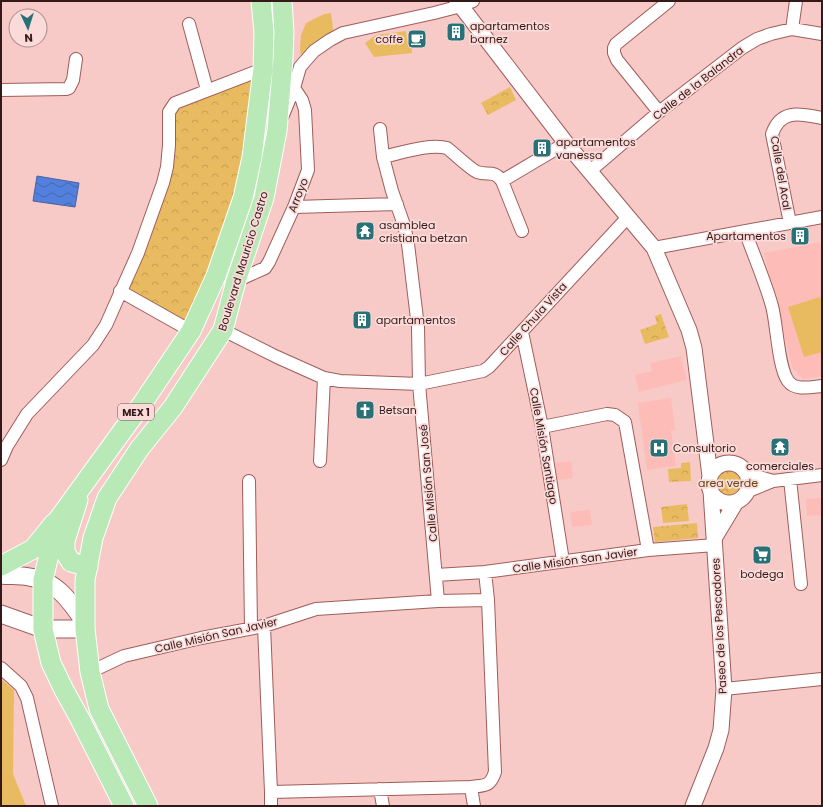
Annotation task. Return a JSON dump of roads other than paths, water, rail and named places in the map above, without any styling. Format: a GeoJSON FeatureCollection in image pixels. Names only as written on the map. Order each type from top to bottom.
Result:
{"type":"FeatureCollection","features":[{"type":"Feature","properties":{"kind":"main road","name":"Boulevard Mauricio Castro"},"geometry":{"type":"LineString","coordinates":[[124,806],[51,663],[43,629],[43,580],[57,521],[142,404],[191,331],[216,276],[243,198],[252,157],[263,69],[264,32],[261,1]]}},
{"type":"Feature","properties":{"kind":"main road","name":"Boulevard Mauricio Castro"},"geometry":{"type":"LineString","coordinates":[[148,806],[99,709],[90,672],[85,626],[85,580],[93,538],[107,498],[140,448],[173,407],[223,330],[236,281],[264,198],[277,131],[283,59],[284,32],[282,1]]}},
{"type":"Feature","properties":{"kind":"main road"},"geometry":{"type":"LineString","coordinates":[[85,482],[65,541],[65,552],[71,562],[88,568]]}},
{"type":"Feature","properties":{"kind":"main road"},"geometry":{"type":"LineString","coordinates":[[1,566],[33,549],[57,521]]}},
{"type":"Feature","properties":{"kind":"main road"},"geometry":{"type":"LineString","coordinates":[[1,575],[30,577],[43,580],[60,590],[71,601],[85,626],[43,629],[2,616]]}},
{"type":"Feature","properties":{"kind":"street"},"geometry":{"type":"LineString","coordinates":[[659,112],[617,60],[614,48],[616,44],[669,1]]}},
{"type":"Feature","properties":{"kind":"street"},"geometry":{"type":"LineString","coordinates":[[792,29],[796,1]]}},
{"type":"Feature","properties":{"kind":"street"},"geometry":{"type":"LineString","coordinates":[[277,131],[294,88],[300,67],[314,51],[330,40],[343,34],[464,3]]}},
{"type":"Feature","properties":{"kind":"street","name":"Paseo de los Pescadores"},"geometry":{"type":"LineString","coordinates":[[464,3],[566,143],[654,248],[689,330],[694,348],[706,439],[715,541],[724,689],[721,730],[716,748],[693,806]]}},
{"type":"Feature","properties":{"kind":"street"},"geometry":{"type":"LineString","coordinates":[[189,24],[206,90]]}},
{"type":"Feature","properties":{"kind":"street","name":"Calle de la Balandra"},"geometry":{"type":"LineString","coordinates":[[589,172],[659,112],[742,48],[757,39],[792,29],[822,34]]}},
{"type":"Feature","properties":{"kind":"street"},"geometry":{"type":"LineString","coordinates":[[1,90],[69,88],[73,80],[76,58]]}},
{"type":"Feature","properties":{"kind":"street"},"geometry":{"type":"LineString","coordinates":[[1,460],[7,446],[27,414],[93,345],[106,324],[138,253],[163,183],[167,168],[169,145],[169,112],[175,103],[263,69]]}},
{"type":"Feature","properties":{"kind":"street","name":"Arroyo"},"geometry":{"type":"LineString","coordinates":[[236,281],[265,268],[269,262],[294,207],[308,170],[305,110],[302,100],[294,88]]}},
{"type":"Feature","properties":{"kind":"street","name":"Calle del Acal"},"geometry":{"type":"LineString","coordinates":[[790,223],[772,134],[779,122],[792,114],[800,113],[822,118]]}},
{"type":"Feature","properties":{"kind":"street","name":"Calle Misión San José"},"geometry":{"type":"LineString","coordinates":[[380,128],[383,157],[404,225],[408,244],[418,327],[419,384],[438,601]]}},
{"type":"Feature","properties":{"kind":"street"},"geometry":{"type":"LineString","coordinates":[[502,181],[566,143]]}},
{"type":"Feature","properties":{"kind":"street"},"geometry":{"type":"LineString","coordinates":[[383,157],[428,147],[447,148],[476,171],[497,175],[502,181],[522,231]]}},
{"type":"Feature","properties":{"kind":"street"},"geometry":{"type":"LineString","coordinates":[[294,207],[397,204]]}},
{"type":"Feature","properties":{"kind":"street","name":"Calle Chula Vista"},"geometry":{"type":"LineString","coordinates":[[223,330],[277,357],[324,378],[353,382],[419,384],[483,371],[489,367],[522,332],[628,217]]}},
{"type":"Feature","properties":{"kind":"street"},"geometry":{"type":"LineString","coordinates":[[654,248],[822,217]]}},
{"type":"Feature","properties":{"kind":"street"},"geometry":{"type":"LineString","coordinates":[[745,231],[772,307],[783,367],[788,380],[794,386],[804,388],[822,386]]}},
{"type":"Feature","properties":{"kind":"street"},"geometry":{"type":"LineString","coordinates":[[120,292],[191,331]]}},
{"type":"Feature","properties":{"kind":"street","name":"Calle Misión Santiago"},"geometry":{"type":"LineString","coordinates":[[522,332],[542,427],[563,561]]}},
{"type":"Feature","properties":{"kind":"street"},"geometry":{"type":"LineString","coordinates":[[320,461],[324,378]]}},
{"type":"Feature","properties":{"kind":"street"},"geometry":{"type":"LineString","coordinates":[[542,427],[607,414],[615,416],[625,422],[648,550]]}},
{"type":"Feature","properties":{"kind":"street"},"geometry":{"type":"LineString","coordinates":[[706,439],[730,463],[741,468],[746,473],[749,485],[715,541]]}},
{"type":"Feature","properties":{"kind":"street"},"geometry":{"type":"LineString","coordinates":[[730,463],[720,466],[712,472],[710,484],[718,500],[723,502],[741,497],[773,481],[822,474]]}},
{"type":"Feature","properties":{"kind":"street"},"geometry":{"type":"LineString","coordinates":[[746,473],[773,481]]}},
{"type":"Feature","properties":{"kind":"street"},"geometry":{"type":"LineString","coordinates":[[790,479],[801,584]]}},
{"type":"Feature","properties":{"kind":"street"},"geometry":{"type":"LineString","coordinates":[[249,481],[251,628]]}},
{"type":"Feature","properties":{"kind":"street","name":"Calle Misión San Javier"},"geometry":{"type":"LineString","coordinates":[[436,575],[485,572],[715,541]]}},
{"type":"Feature","properties":{"kind":"street"},"geometry":{"type":"LineString","coordinates":[[271,792],[472,787],[488,784],[492,780],[494,772],[488,600],[485,572]]}},
{"type":"Feature","properties":{"kind":"street","name":"Calle Misión San Javier"},"geometry":{"type":"LineString","coordinates":[[90,672],[124,656],[264,626],[316,609],[438,601],[488,600]]}},
{"type":"Feature","properties":{"kind":"street"},"geometry":{"type":"LineString","coordinates":[[264,626],[271,806]]}},
{"type":"Feature","properties":{"kind":"street"},"geometry":{"type":"LineString","coordinates":[[1,668],[21,686],[27,698],[52,806]]}},
{"type":"Feature","properties":{"kind":"street"},"geometry":{"type":"LineString","coordinates":[[724,689],[822,679]]}},
{"type":"Feature","properties":{"kind":"street"},"geometry":{"type":"LineString","coordinates":[[472,787],[474,806]]}},
{"type":"Feature","properties":{"kind":"street"},"geometry":{"type":"LineString","coordinates":[[380,789],[383,806]]}},
{"type":"Feature","properties":{"kind":"water"},"geometry":{"type":"Polygon","coordinates":[[[37,176],[79,183],[75,207],[33,201],[37,176]]]}},
{"type":"Feature","properties":{"kind":"place","name":"apartamentos barnez"},"geometry":{"type":"Point","coordinates":[456,32]}},
{"type":"Feature","properties":{"kind":"place","name":"coffe"},"geometry":{"type":"Point","coordinates":[417,39]}},
{"type":"Feature","properties":{"kind":"place","name":"apartamentos vanessa"},"geometry":{"type":"Point","coordinates":[542,148]}},
{"type":"Feature","properties":{"kind":"place","name":"asamblea cristiana betzan"},"geometry":{"type":"Point","coordinates":[365,231]}},
{"type":"Feature","properties":{"kind":"place","name":"Apartamentos"},"geometry":{"type":"Point","coordinates":[800,236]}},
{"type":"Feature","properties":{"kind":"place","name":"apartamentos"},"geometry":{"type":"Point","coordinates":[362,320]}},
{"type":"Feature","properties":{"kind":"place","name":"Betsan"},"geometry":{"type":"Point","coordinates":[365,410]}},
{"type":"Feature","properties":{"kind":"place","name":"comerciales"},"geometry":{"type":"Point","coordinates":[780,447]}},
{"type":"Feature","properties":{"kind":"place","name":"Consultorio"},"geometry":{"type":"Point","coordinates":[659,448]}},
{"type":"Feature","properties":{"kind":"place","name":"bodega"},"geometry":{"type":"Point","coordinates":[762,555]}},
{"type":"Feature","properties":{"kind":"park label","name":"area verde"},"geometry":{"type":"Point","coordinates":[728,483]}}]}
